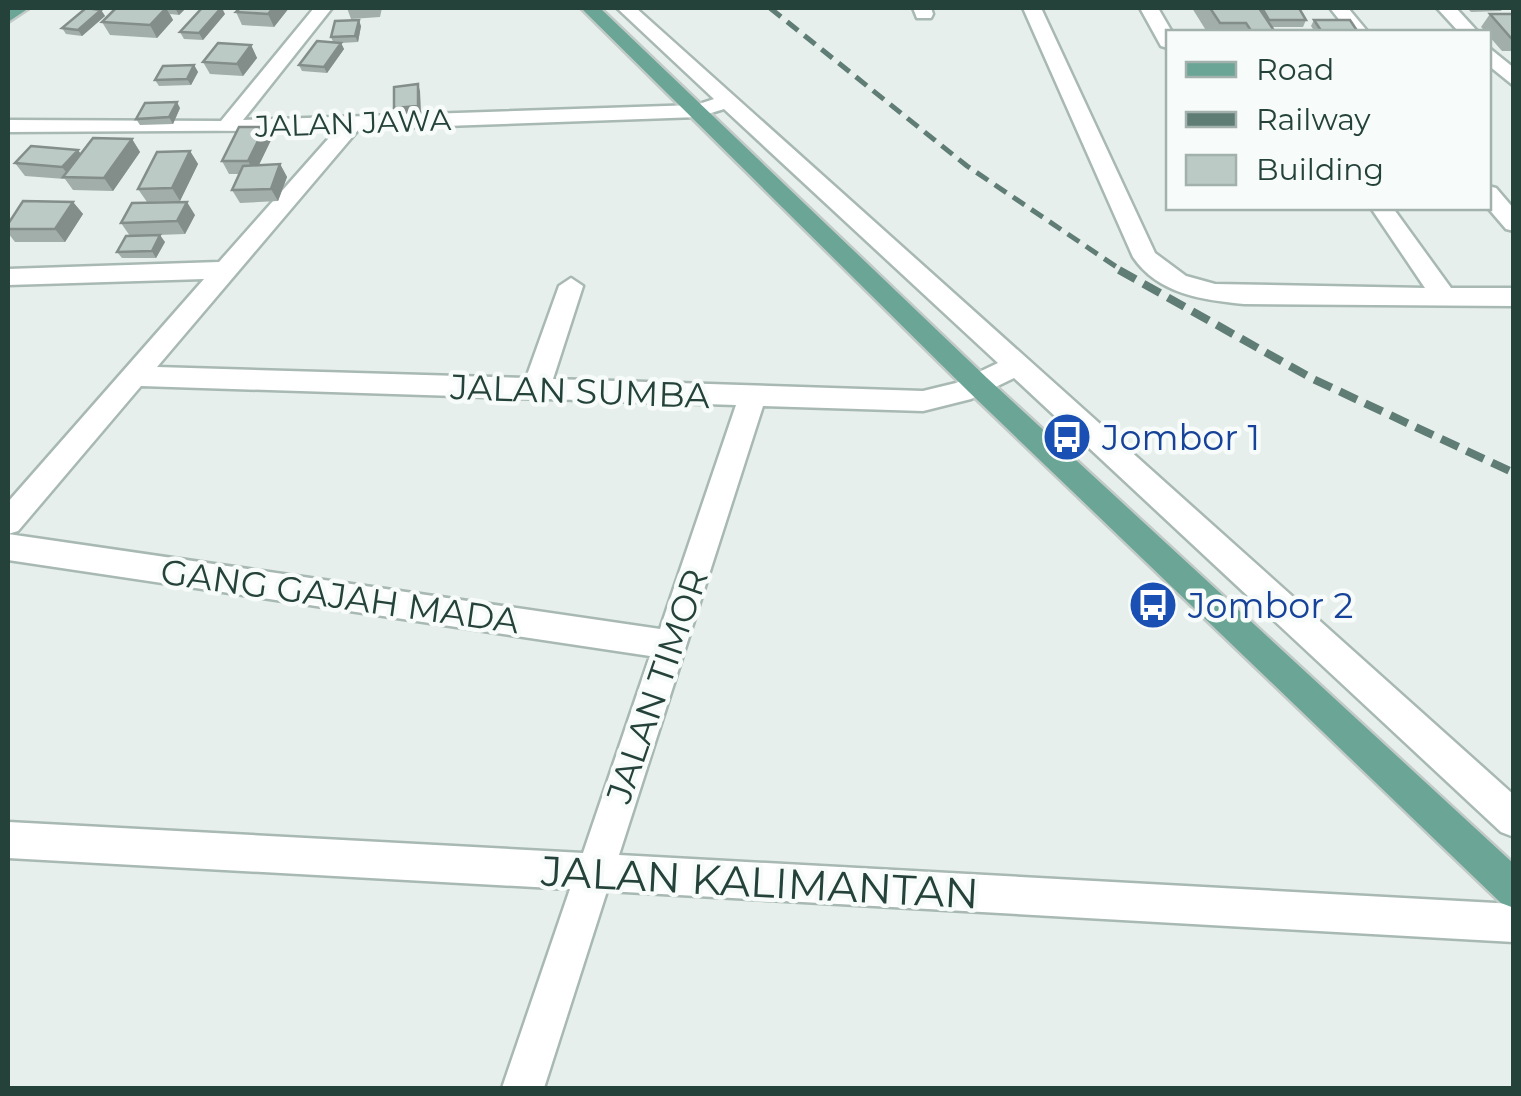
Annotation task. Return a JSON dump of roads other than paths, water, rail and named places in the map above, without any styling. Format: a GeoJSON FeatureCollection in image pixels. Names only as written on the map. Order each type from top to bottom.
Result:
{"type":"FeatureCollection","features":[{"type":"Feature","properties":{"kind":"main road"},"geometry":{"type":"LineString","coordinates":[[8,17],[20,8]]}},
{"type":"Feature","properties":{"kind":"main road"},"geometry":{"type":"LineString","coordinates":[[590,8],[978,385],[1514,890]]}},
{"type":"Feature","properties":{"kind":"street"},"geometry":{"type":"LineString","coordinates":[[228,127],[322,8]]}},
{"type":"Feature","properties":{"kind":"street"},"geometry":{"type":"LineString","coordinates":[[626,8],[1514,819]]}},
{"type":"Feature","properties":{"kind":"street"},"geometry":{"type":"LineString","coordinates":[[1032,8],[1145,256],[1160,275],[1210,292],[1514,296]]}},
{"type":"Feature","properties":{"kind":"street"},"geometry":{"type":"LineString","coordinates":[[1149,8],[1166,38]]}},
{"type":"Feature","properties":{"kind":"street"},"geometry":{"type":"LineString","coordinates":[[1339,8],[1358,30]]}},
{"type":"Feature","properties":{"kind":"street"},"geometry":{"type":"LineString","coordinates":[[1446,8],[1467,30]]}},
{"type":"Feature","properties":{"kind":"street"},"geometry":{"type":"LineString","coordinates":[[1491,56],[1514,80]]}},
{"type":"Feature","properties":{"kind":"street","name":"JALAN JAWA"},"geometry":{"type":"LineString","coordinates":[[8,126],[228,127],[698,111],[728,102]]}},
{"type":"Feature","properties":{"kind":"street"},"geometry":{"type":"LineString","coordinates":[[8,522],[22,489],[137,376],[222,270],[353,122]]}},
{"type":"Feature","properties":{"kind":"street"},"geometry":{"type":"LineString","coordinates":[[1491,197],[1514,224]]}},
{"type":"Feature","properties":{"kind":"street"},"geometry":{"type":"LineString","coordinates":[[1383,210],[1444,298]]}},
{"type":"Feature","properties":{"kind":"street"},"geometry":{"type":"LineString","coordinates":[[8,277],[222,270]]}},
{"type":"Feature","properties":{"kind":"street"},"geometry":{"type":"LineString","coordinates":[[536,389],[571,286]]}},
{"type":"Feature","properties":{"kind":"street","name":"JALAN SUMBA"},"geometry":{"type":"LineString","coordinates":[[137,376],[752,398],[923,400],[978,385],[1016,366]]}},
{"type":"Feature","properties":{"kind":"street","name":"JALAN TIMOR"},"geometry":{"type":"LineString","coordinates":[[524,1088],[752,398]]}},
{"type":"Feature","properties":{"kind":"street","name":"GANG GAJAH MADA"},"geometry":{"type":"LineString","coordinates":[[8,547],[673,645]]}},
{"type":"Feature","properties":{"kind":"street","name":"JALAN KALIMANTAN"},"geometry":{"type":"LineString","coordinates":[[8,840],[1514,922]]}},
{"type":"Feature","properties":{"kind":"railway"},"geometry":{"type":"LineString","coordinates":[[770,8],[967,166],[1124,272]]}},
{"type":"Feature","properties":{"kind":"railway"},"geometry":{"type":"LineString","coordinates":[[1119,270],[1313,379],[1514,473]]}},
{"type":"Feature","properties":{"kind":"place","name":"Jombor 1"},"geometry":{"type":"Point","coordinates":[1067,437]}},
{"type":"Feature","properties":{"kind":"place","name":"Jombor 2"},"geometry":{"type":"Point","coordinates":[1153,605]}}]}
